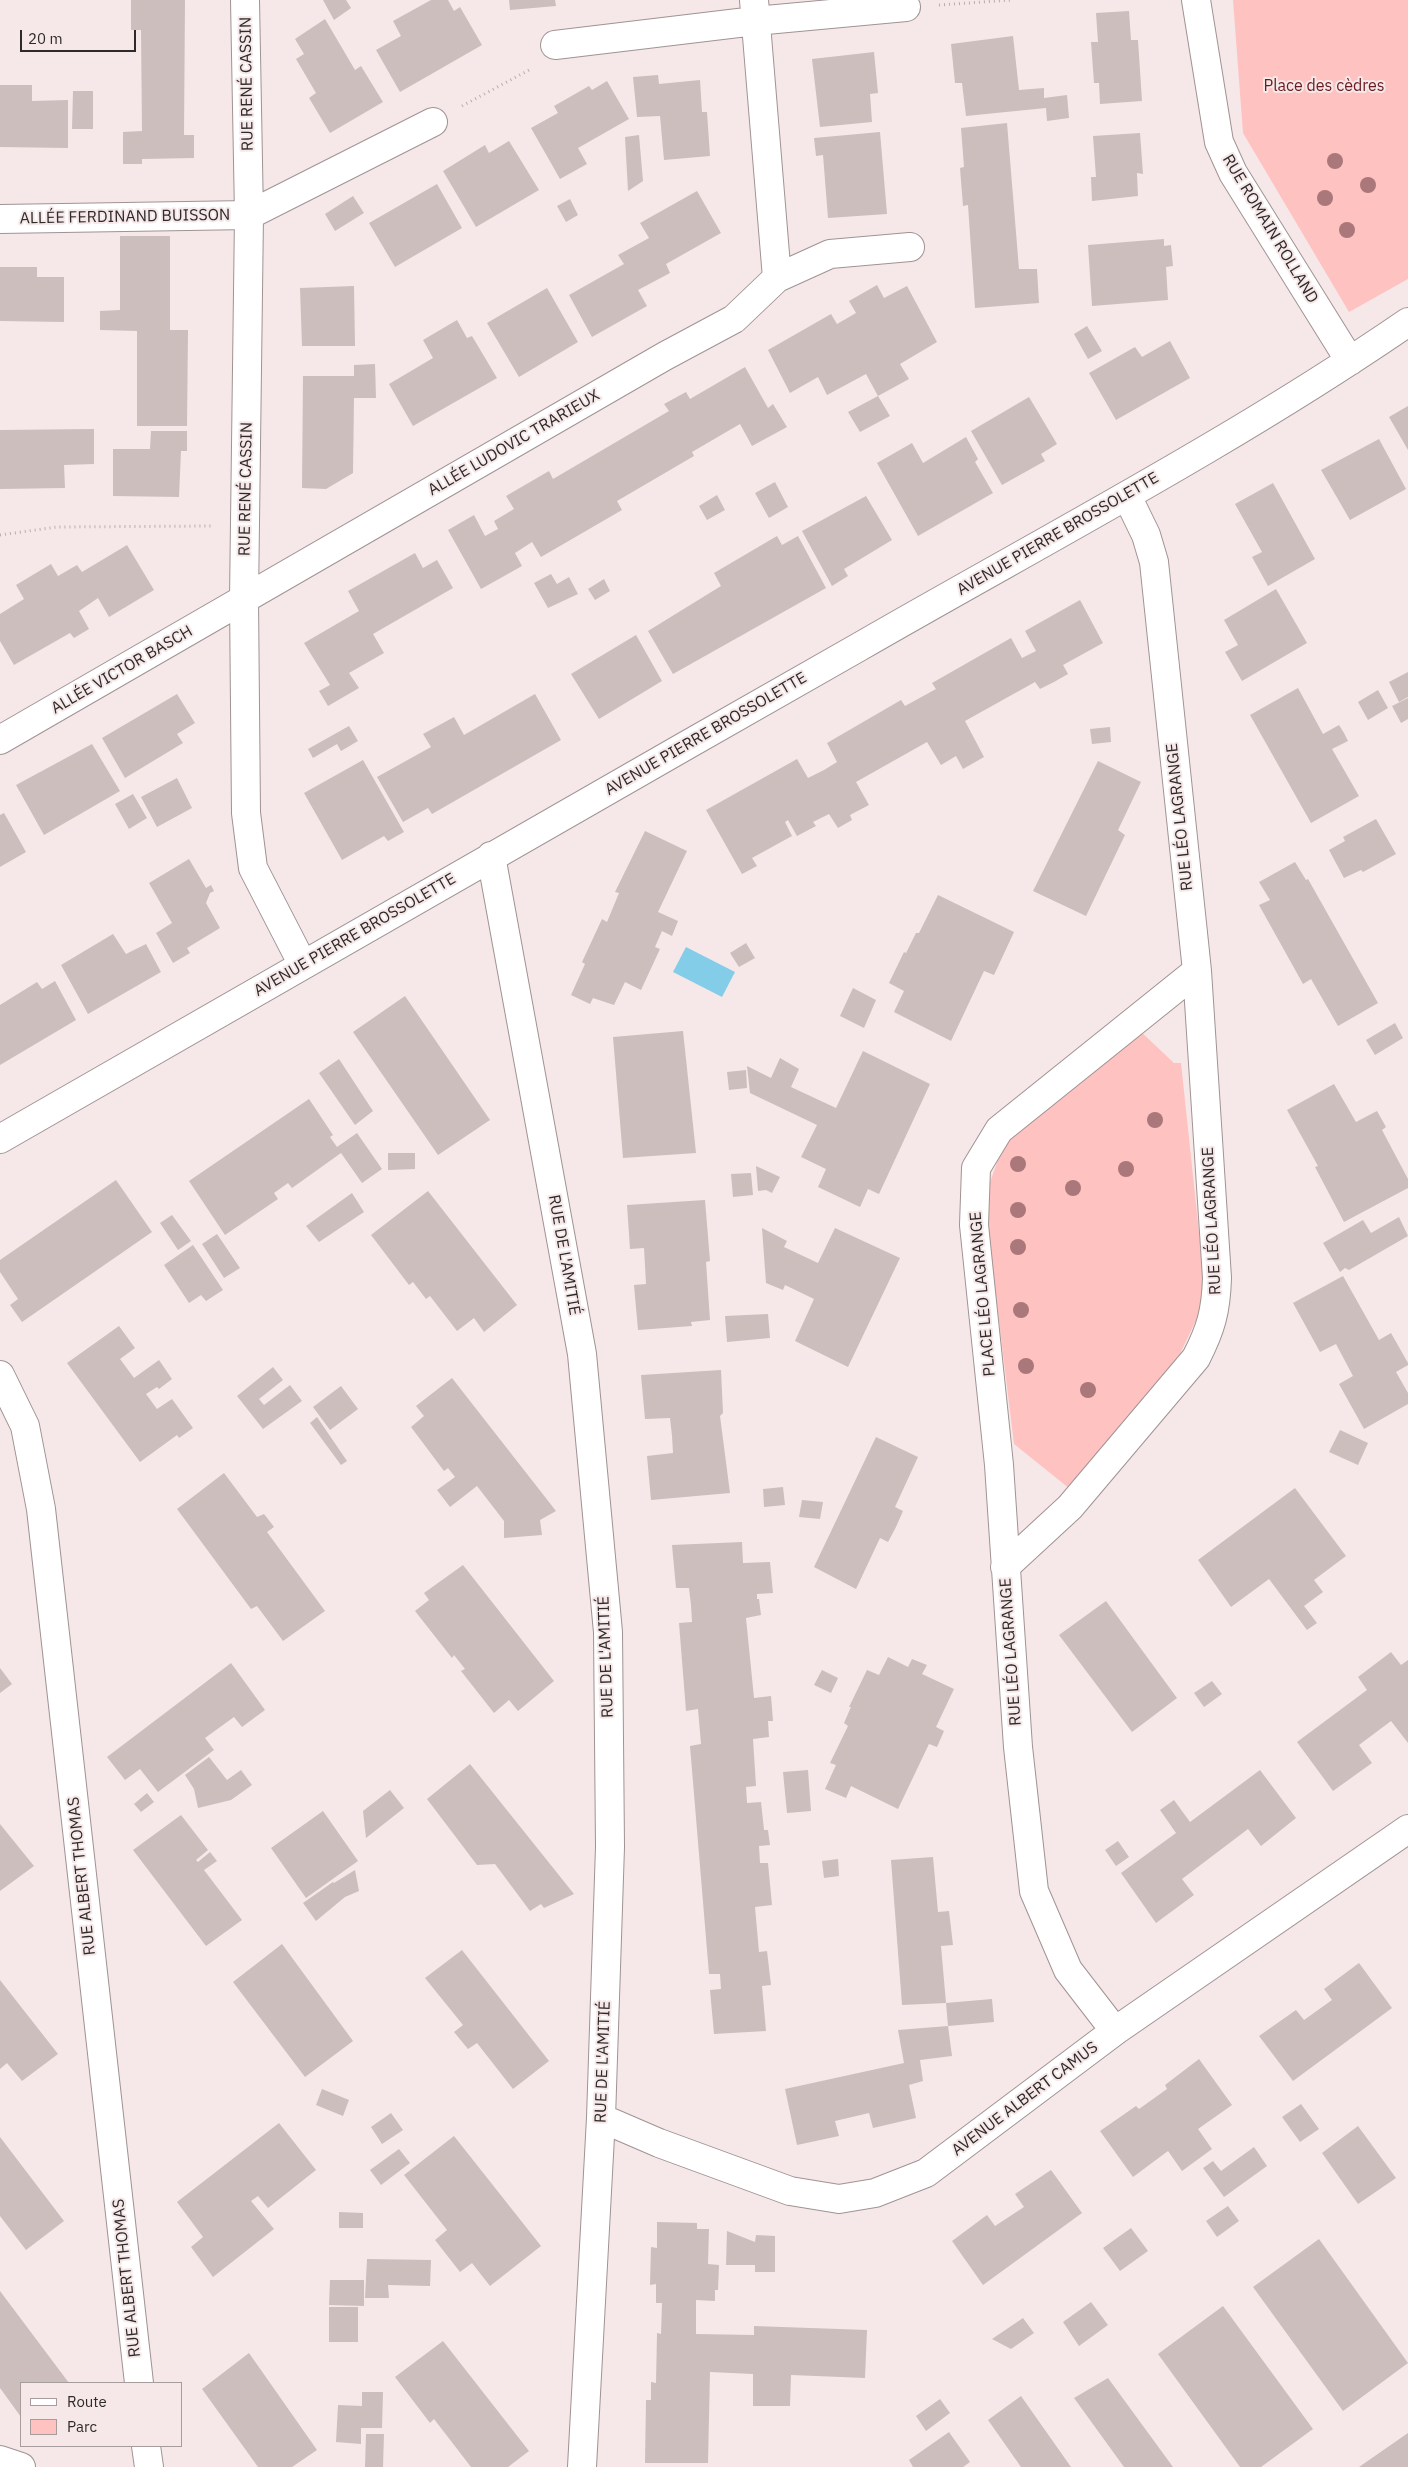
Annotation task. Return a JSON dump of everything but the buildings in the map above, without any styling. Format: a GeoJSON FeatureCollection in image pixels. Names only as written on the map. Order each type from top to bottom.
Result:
{"type":"FeatureCollection","features":[{"type":"Feature","properties":{"kind":"street","name":"RUE RENÉ CASSIN"},"geometry":{"type":"LineString","coordinates":[[245,0],[249,215],[244,599],[246,813],[253,868],[303,965]]}},
{"type":"Feature","properties":{"kind":"street","name":"RUE ROMAIN ROLLAND"},"geometry":{"type":"LineString","coordinates":[[1196,0],[1219,142],[1233,173],[1350,361]]}},
{"type":"Feature","properties":{"kind":"street"},"geometry":{"type":"LineString","coordinates":[[567,44],[755,10],[906,7]]}},
{"type":"Feature","properties":{"kind":"street"},"geometry":{"type":"LineString","coordinates":[[755,10],[777,278]]}},
{"type":"Feature","properties":{"kind":"street"},"geometry":{"type":"LineString","coordinates":[[249,215],[433,122]]}},
{"type":"Feature","properties":{"kind":"street","name":"ALLÉE FERDINAND BUISSON"},"geometry":{"type":"LineString","coordinates":[[0,219],[249,215]]}},
{"type":"Feature","properties":{"kind":"street","name":"ALLÉE LUDOVIC TRARIEUX"},"geometry":{"type":"LineString","coordinates":[[244,599],[656,361],[734,319],[777,278],[830,254],[910,247]]}},
{"type":"Feature","properties":{"kind":"street","name":"AVENUE PIERRE BROSSOLETTE"},"geometry":{"type":"LineString","coordinates":[[0,1139],[491,856],[1126,496],[1350,361],[1408,322]]}},
{"type":"Feature","properties":{"kind":"street","name":"RUE LÉO LAGRANGE"},"geometry":{"type":"LineString","coordinates":[[1115,2031],[1068,1970],[1034,1892],[1018,1747],[1005,1567],[1070,1506],[1196,1358],[1209,1334],[1216,1308],[1217,1278],[1197,971],[1154,562],[1146,535],[1126,496]]}},
{"type":"Feature","properties":{"kind":"street","name":"ALLÉE VICTOR BASCH"},"geometry":{"type":"LineString","coordinates":[[0,740],[244,599]]}},
{"type":"Feature","properties":{"kind":"street","name":"RUE DE L'AMITIÉ"},"geometry":{"type":"LineString","coordinates":[[491,856],[582,1354],[608,1632],[610,1848],[601,2118],[582,2467]]}},
{"type":"Feature","properties":{"kind":"street","name":"PLACE LÉO LAGRANGE"},"geometry":{"type":"LineString","coordinates":[[1005,1567],[999,1465],[974,1225],[976,1168],[999,1130],[1197,971]]}},
{"type":"Feature","properties":{"kind":"street","name":"RUE ALBERT THOMAS"},"geometry":{"type":"LineString","coordinates":[[0,1375],[25,1426],[41,1509],[139,2382]]}},
{"type":"Feature","properties":{"kind":"street","name":"AVENUE ALBERT CAMUS"},"geometry":{"type":"LineString","coordinates":[[601,2118],[740,2175],[790,2191],[839,2200],[875,2193],[926,2173],[1115,2031],[1408,1829]]}},
{"type":"Feature","properties":{"kind":"street"},"geometry":{"type":"LineString","coordinates":[[146,2447],[149,2467]]}},
{"type":"Feature","properties":{"kind":"street"},"geometry":{"type":"LineString","coordinates":[[0,2460],[21,2467]]}},
{"type":"Feature","properties":{"kind":"path"},"geometry":{"type":"LineString","coordinates":[[906,7],[1012,0]]}},
{"type":"Feature","properties":{"kind":"path"},"geometry":{"type":"LineString","coordinates":[[433,122],[567,44]]}},
{"type":"Feature","properties":{"kind":"path"},"geometry":{"type":"LineString","coordinates":[[0,535],[57,527],[245,526]]}},
{"type":"Feature","properties":{"kind":"green space","name":"Place des cèdres"},"geometry":{"type":"Polygon","coordinates":[[[1233,0],[1408,0],[1408,279],[1349,312],[1243,133],[1233,0]]]}},
{"type":"Feature","properties":{"kind":"green space"},"geometry":{"type":"Polygon","coordinates":[[[1138,1029],[1174,1063],[1181,1063],[1205,1289],[1201,1310],[1176,1362],[1070,1489],[1014,1444],[986,1215],[989,1185],[999,1157],[1017,1128],[1138,1029]]]}},
{"type":"Feature","properties":{"kind":"water"},"geometry":{"type":"Polygon","coordinates":[[[686,947],[735,972],[722,997],[673,972],[686,947]]]}}]}
